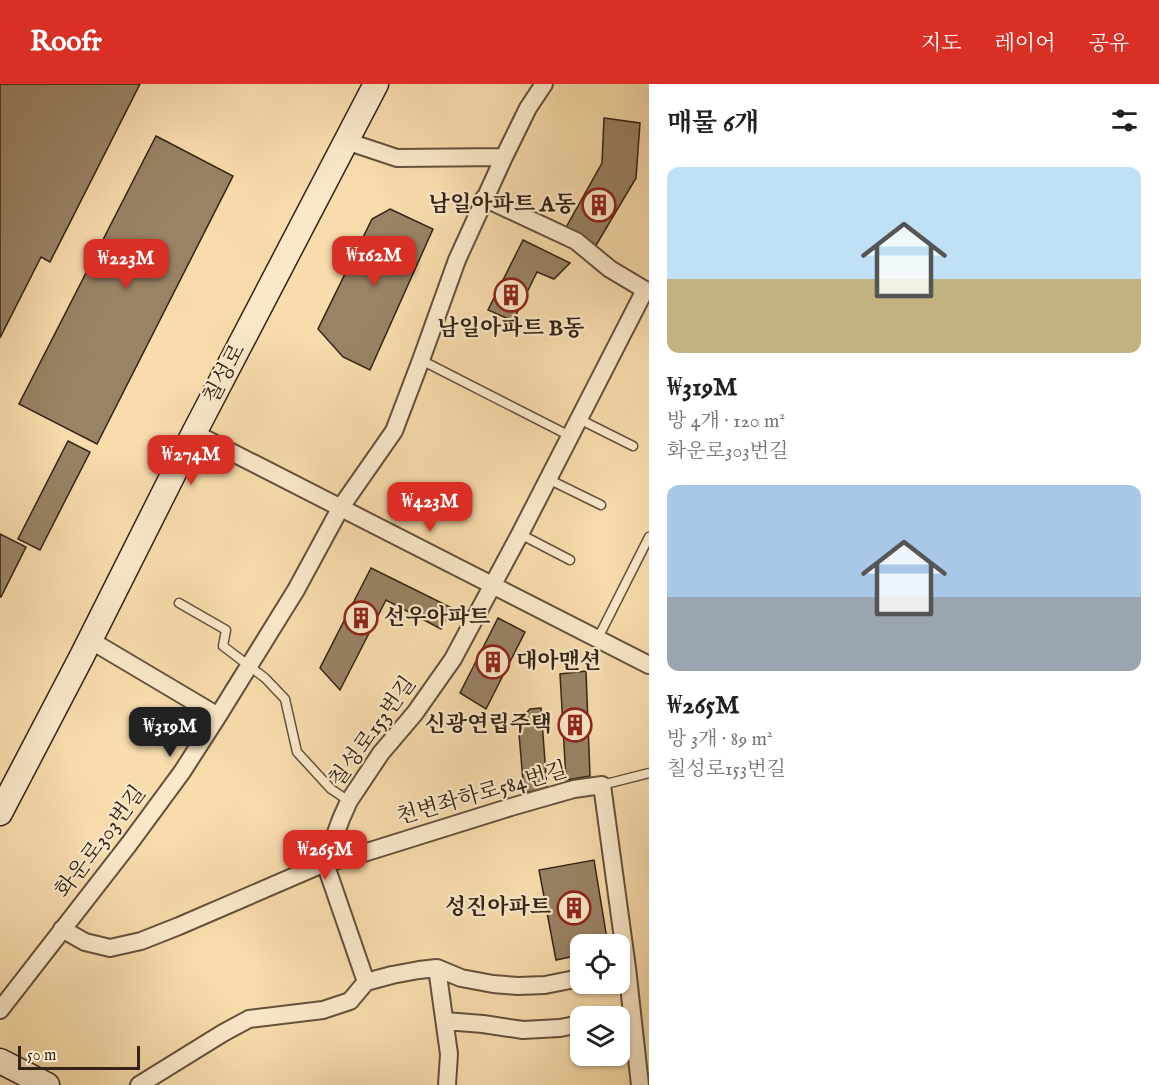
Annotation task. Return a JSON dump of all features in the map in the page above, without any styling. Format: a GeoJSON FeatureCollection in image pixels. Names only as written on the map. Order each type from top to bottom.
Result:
{"type":"FeatureCollection","features":[{"type":"Feature","properties":{"kind":"street","name":"칠성로"},"geometry":{"type":"LineString","coordinates":[[0,813],[376,84]]}},
{"type":"Feature","properties":{"kind":"street","name":"화운로303번길"},"geometry":{"type":"LineString","coordinates":[[0,1010],[182,772],[296,590],[341,507],[394,431],[457,260],[528,108],[544,84]]}},
{"type":"Feature","properties":{"kind":"street"},"geometry":{"type":"LineString","coordinates":[[346,141],[397,158],[504,157]]}},
{"type":"Feature","properties":{"kind":"street","name":"칠성로153번길"},"geometry":{"type":"LineString","coordinates":[[325,863],[349,801],[381,753],[415,713],[453,659],[645,290],[610,269],[576,241],[484,198]]}},
{"type":"Feature","properties":{"kind":"street"},"geometry":{"type":"LineString","coordinates":[[194,433],[649,664]]}},
{"type":"Feature","properties":{"kind":"street"},"geometry":{"type":"LineString","coordinates":[[90,640],[218,716]]}},
{"type":"Feature","properties":{"kind":"street"},"geometry":{"type":"LineString","coordinates":[[602,785],[619,934]]}},
{"type":"Feature","properties":{"kind":"street","name":"천변좌하로584번길"},"geometry":{"type":"LineString","coordinates":[[62,929],[85,942],[110,948],[141,941],[325,863],[574,789],[602,785]]}},
{"type":"Feature","properties":{"kind":"street"},"geometry":{"type":"LineString","coordinates":[[325,863],[366,982]]}},
{"type":"Feature","properties":{"kind":"street"},"geometry":{"type":"LineString","coordinates":[[438,968],[448,1054],[447,1085]]}},
{"type":"Feature","properties":{"kind":"street"},"geometry":{"type":"LineString","coordinates":[[139,1085],[249,1019],[323,1010],[350,1001],[366,982],[392,975],[438,968],[461,978],[493,984],[545,985],[570,980]]}},
{"type":"Feature","properties":{"kind":"street"},"geometry":{"type":"LineString","coordinates":[[445,1021],[524,1030],[570,1026]]}},
{"type":"Feature","properties":{"kind":"street"},"geometry":{"type":"LineString","coordinates":[[630,1036],[640,1085]]}},
{"type":"Feature","properties":{"kind":"street"},"geometry":{"type":"LineString","coordinates":[[0,1061],[47,1085]]}},
{"type":"Feature","properties":{"kind":"lane"},"geometry":{"type":"LineString","coordinates":[[421,360],[570,436]]}},
{"type":"Feature","properties":{"kind":"lane"},"geometry":{"type":"LineString","coordinates":[[579,420],[633,446]]}},
{"type":"Feature","properties":{"kind":"lane"},"geometry":{"type":"LineString","coordinates":[[548,479],[601,505]]}},
{"type":"Feature","properties":{"kind":"lane"},"geometry":{"type":"LineString","coordinates":[[520,534],[570,560]]}},
{"type":"Feature","properties":{"kind":"lane"},"geometry":{"type":"LineString","coordinates":[[598,638],[649,537]]}},
{"type":"Feature","properties":{"kind":"lane"},"geometry":{"type":"LineString","coordinates":[[179,603],[225,630],[223,646],[265,678],[285,699],[297,752],[331,789],[349,801]]}},
{"type":"Feature","properties":{"kind":"lane","name":"천변좌하로584번길"},"geometry":{"type":"LineString","coordinates":[[602,785],[649,773]]}},
{"type":"Feature","properties":{"kind":"building"},"geometry":{"type":"Polygon","coordinates":[[[0,84],[140,84],[50,262],[41,257],[0,338],[0,84]]]}},
{"type":"Feature","properties":{"kind":"building","name":"남일아파트 A동"},"geometry":{"type":"Polygon","coordinates":[[[604,118],[640,123],[636,178],[595,247],[564,231],[602,163],[604,118]]]}},
{"type":"Feature","properties":{"kind":"building"},"geometry":{"type":"Polygon","coordinates":[[[156,136],[233,176],[97,444],[19,404],[156,136]]]}},
{"type":"Feature","properties":{"kind":"building"},"geometry":{"type":"Polygon","coordinates":[[[390,209],[433,229],[370,370],[343,357],[318,329],[372,219],[390,209]]]}},
{"type":"Feature","properties":{"kind":"building","name":"남일아파트 B동"},"geometry":{"type":"Polygon","coordinates":[[[523,240],[570,263],[554,279],[537,272],[513,321],[488,310],[523,240]]]}},
{"type":"Feature","properties":{"kind":"building"},"geometry":{"type":"Polygon","coordinates":[[[68,441],[90,452],[40,550],[18,539],[68,441]]]}},
{"type":"Feature","properties":{"kind":"building"},"geometry":{"type":"Polygon","coordinates":[[[0,534],[26,547],[1,597],[0,597],[0,534]]]}},
{"type":"Feature","properties":{"kind":"building","name":"선우아파트"},"geometry":{"type":"Polygon","coordinates":[[[371,568],[452,608],[441,629],[386,600],[340,690],[320,668],[371,568]]]}},
{"type":"Feature","properties":{"kind":"building","name":"대아맨션"},"geometry":{"type":"Polygon","coordinates":[[[498,618],[525,632],[486,709],[460,693],[498,618]]]}},
{"type":"Feature","properties":{"kind":"building","name":"신광연립주택"},"geometry":{"type":"Polygon","coordinates":[[[586,671],[590,776],[566,780],[560,674],[586,671]]]}},
{"type":"Feature","properties":{"kind":"building"},"geometry":{"type":"Polygon","coordinates":[[[541,708],[547,788],[524,793],[518,722],[530,709],[541,708]]]}},
{"type":"Feature","properties":{"kind":"building","name":"성진아파트"},"geometry":{"type":"Polygon","coordinates":[[[594,860],[606,934],[570,934],[570,957],[556,960],[539,870],[594,860]]]}},
{"type":"Feature","properties":{"kind":"place","name":"남일아파트 A동"},"geometry":{"type":"Point","coordinates":[599,205]}},
{"type":"Feature","properties":{"kind":"place","name":"남일아파트 B동"},"geometry":{"type":"Point","coordinates":[511,295]}},
{"type":"Feature","properties":{"kind":"place","name":"선우아파트"},"geometry":{"type":"Point","coordinates":[361,618]}},
{"type":"Feature","properties":{"kind":"place","name":"대아맨션"},"geometry":{"type":"Point","coordinates":[493,662]}},
{"type":"Feature","properties":{"kind":"place","name":"신광연립주택"},"geometry":{"type":"Point","coordinates":[575,725]}},
{"type":"Feature","properties":{"kind":"place","name":"성진아파트"},"geometry":{"type":"Point","coordinates":[574,908]}}]}
